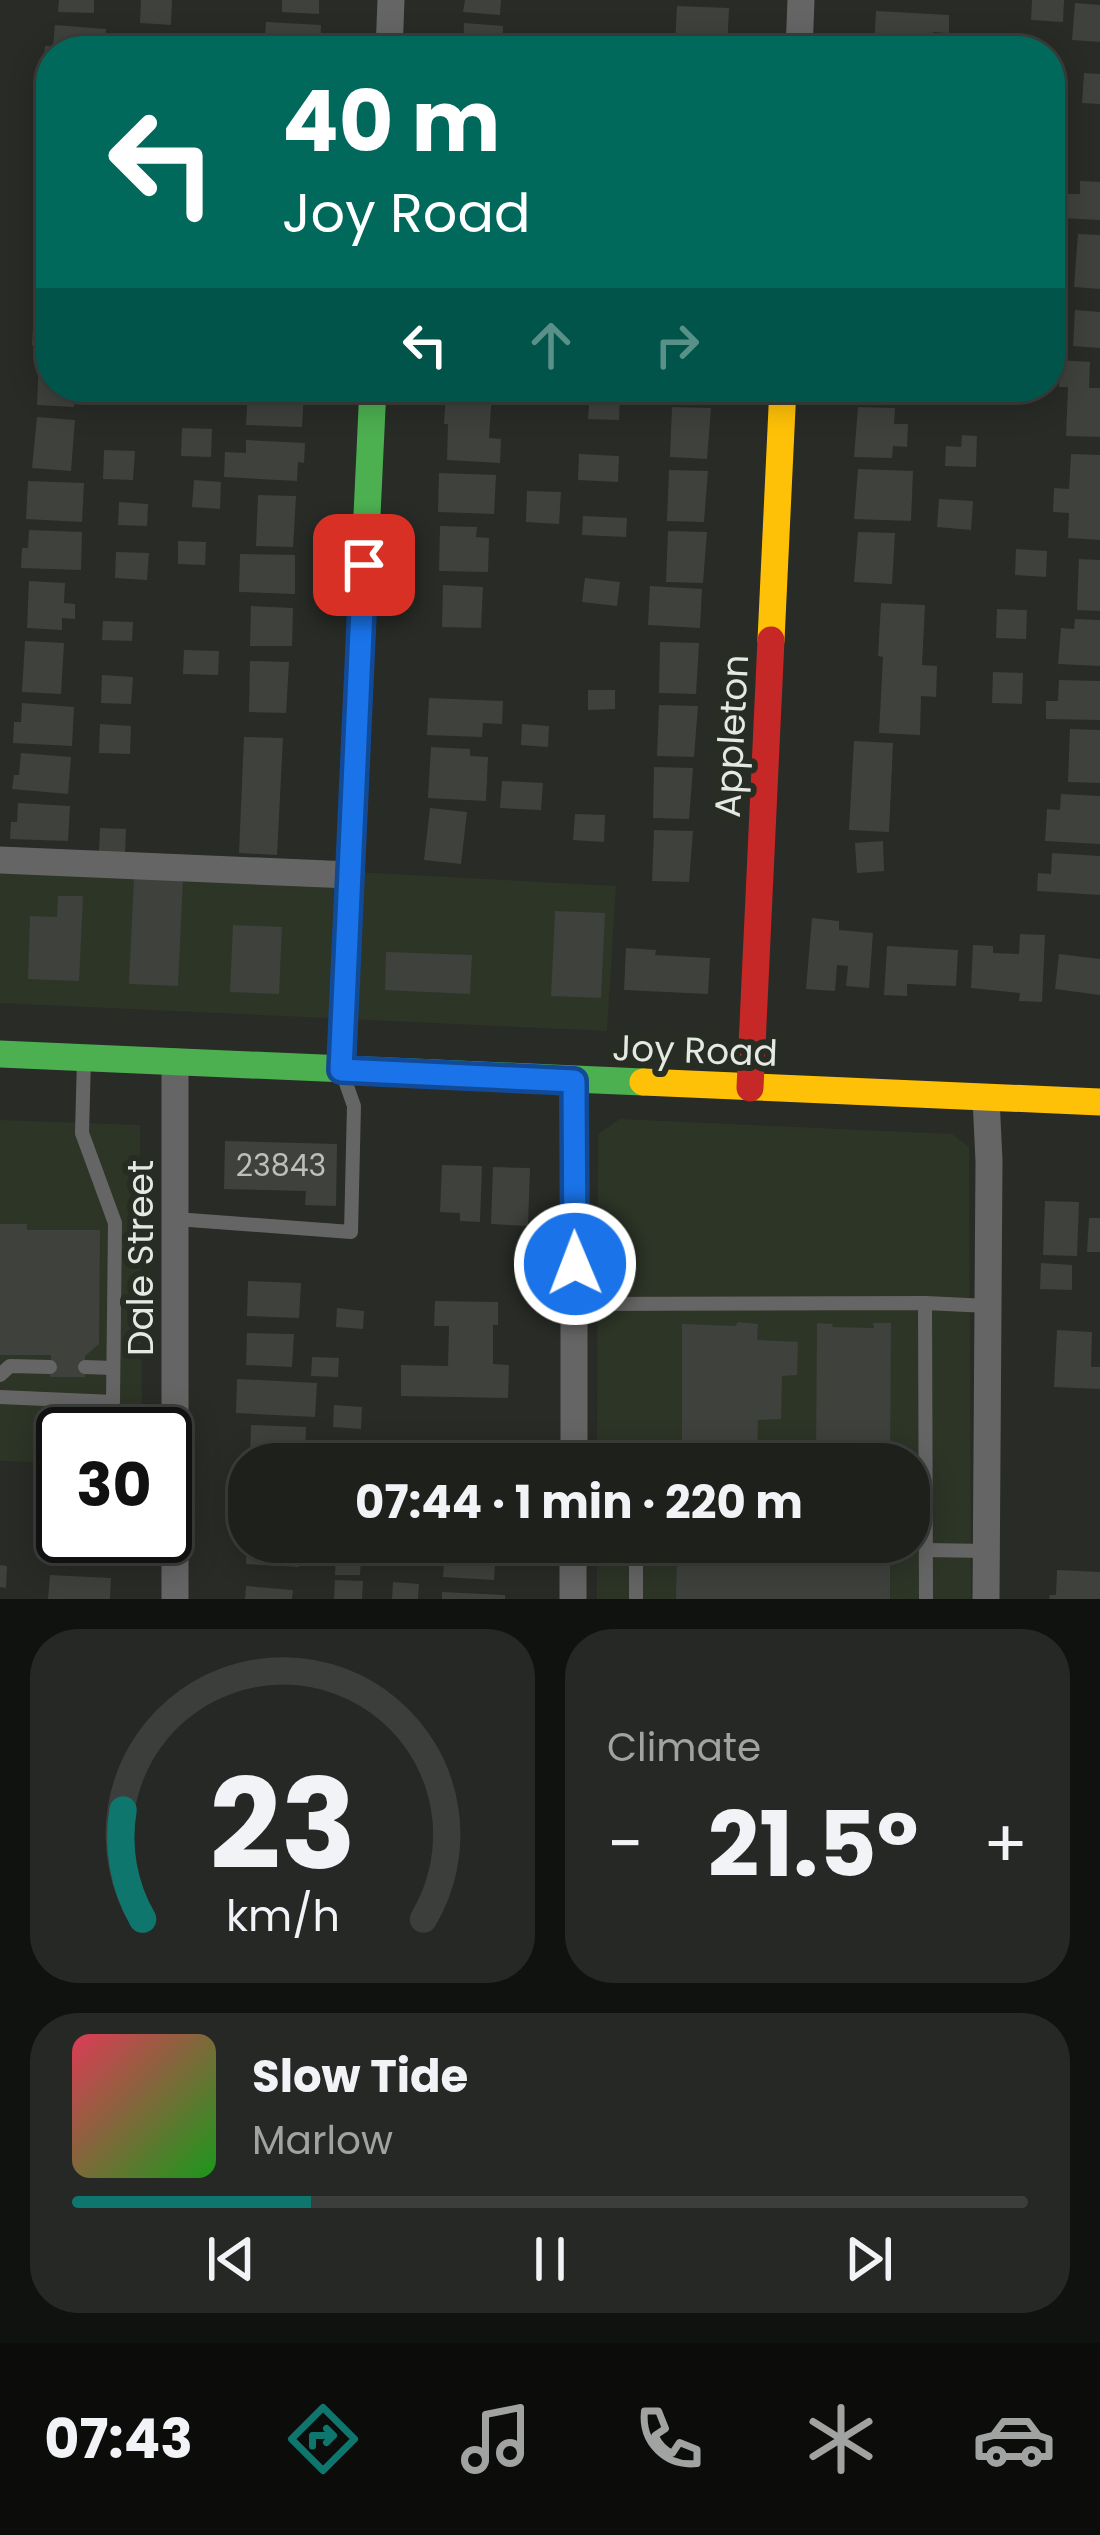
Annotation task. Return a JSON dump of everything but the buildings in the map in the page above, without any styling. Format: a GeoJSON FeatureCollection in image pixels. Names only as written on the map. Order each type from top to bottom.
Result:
{"type":"FeatureCollection","features":[{"type":"Feature","properties":{"kind":"street"},"geometry":{"type":"LineString","coordinates":[[389,36],[391,0]]}},
{"type":"Feature","properties":{"kind":"street"},"geometry":{"type":"LineString","coordinates":[[800,36],[801,0]]}},
{"type":"Feature","properties":{"kind":"street"},"geometry":{"type":"LineString","coordinates":[[341,1070],[372,402]]}},
{"type":"Feature","properties":{"kind":"street","name":"Appleton"},"geometry":{"type":"LineString","coordinates":[[749,1088],[782,402]]}},
{"type":"Feature","properties":{"kind":"street"},"geometry":{"type":"LineString","coordinates":[[0,860],[350,875]]}},
{"type":"Feature","properties":{"kind":"street","name":"Joy Road"},"geometry":{"type":"LineString","coordinates":[[0,1054],[1100,1102]]}},
{"type":"Feature","properties":{"kind":"street","name":"Dale Street"},"geometry":{"type":"LineString","coordinates":[[175,1062],[175,1599]]}},
{"type":"Feature","properties":{"kind":"street"},"geometry":{"type":"LineString","coordinates":[[574,1081],[574,1443]]}},
{"type":"Feature","properties":{"kind":"street"},"geometry":{"type":"LineString","coordinates":[[986,1098],[986,1599]]}},
{"type":"Feature","properties":{"kind":"street"},"geometry":{"type":"LineString","coordinates":[[573,1599],[574,1563]]}},
{"type":"Feature","properties":{"kind":"lane"},"geometry":{"type":"LineString","coordinates":[[0,1397],[113,1402],[115,1223],[82,1133],[84,1058]]}},
{"type":"Feature","properties":{"kind":"lane"},"geometry":{"type":"LineString","coordinates":[[176,1219],[351,1232],[354,1106],[341,1070]]}},
{"type":"Feature","properties":{"kind":"lane"},"geometry":{"type":"LineString","coordinates":[[925,1303],[926,1443]]}},
{"type":"Feature","properties":{"kind":"lane"},"geometry":{"type":"LineString","coordinates":[[575,1304],[988,1306]]}},
{"type":"Feature","properties":{"kind":"lane"},"geometry":{"type":"LineString","coordinates":[[0,1375],[10,1366],[50,1367]]}},
{"type":"Feature","properties":{"kind":"lane"},"geometry":{"type":"LineString","coordinates":[[85,1367],[113,1368]]}},
{"type":"Feature","properties":{"kind":"lane"},"geometry":{"type":"LineString","coordinates":[[930,1550],[986,1551]]}},
{"type":"Feature","properties":{"kind":"lane"},"geometry":{"type":"LineString","coordinates":[[636,1563],[636,1599]]}},
{"type":"Feature","properties":{"kind":"lane"},"geometry":{"type":"LineString","coordinates":[[926,1563],[926,1599]]}},
{"type":"Feature","properties":{"kind":"shaded area"},"geometry":{"type":"Polygon","coordinates":[[[0,853],[616,886],[607,1031],[0,1003],[0,853]]]}},
{"type":"Feature","properties":{"kind":"shaded area"},"geometry":{"type":"Polygon","coordinates":[[[620,1119],[952,1134],[969,1147],[971,1599],[597,1599],[597,1563],[930,1563],[930,1443],[597,1443],[598,1134],[620,1119]]]}},
{"type":"Feature","properties":{"kind":"shaded area"},"geometry":{"type":"Polygon","coordinates":[[[0,1120],[140,1125],[142,1407],[36,1407],[36,1462],[0,1461],[0,1120]]]}},
{"type":"Feature","properties":{"kind":"traffic: fast"},"geometry":{"type":"LineString","coordinates":[[341,1070],[372,402]]}},
{"type":"Feature","properties":{"kind":"traffic: fast"},"geometry":{"type":"LineString","coordinates":[[0,1054],[643,1082]]}},
{"type":"Feature","properties":{"kind":"traffic: slow"},"geometry":{"type":"LineString","coordinates":[[771,640],[782,402]]}},
{"type":"Feature","properties":{"kind":"traffic: slow"},"geometry":{"type":"LineString","coordinates":[[643,1082],[1100,1102]]}},
{"type":"Feature","properties":{"kind":"traffic: jam"},"geometry":{"type":"LineString","coordinates":[[750,1088],[771,640]]}},
{"type":"Feature","properties":{"kind":"route"},"geometry":{"type":"LineString","coordinates":[[364,565],[341,1070],[574,1081],[575,1264]]}}]}
